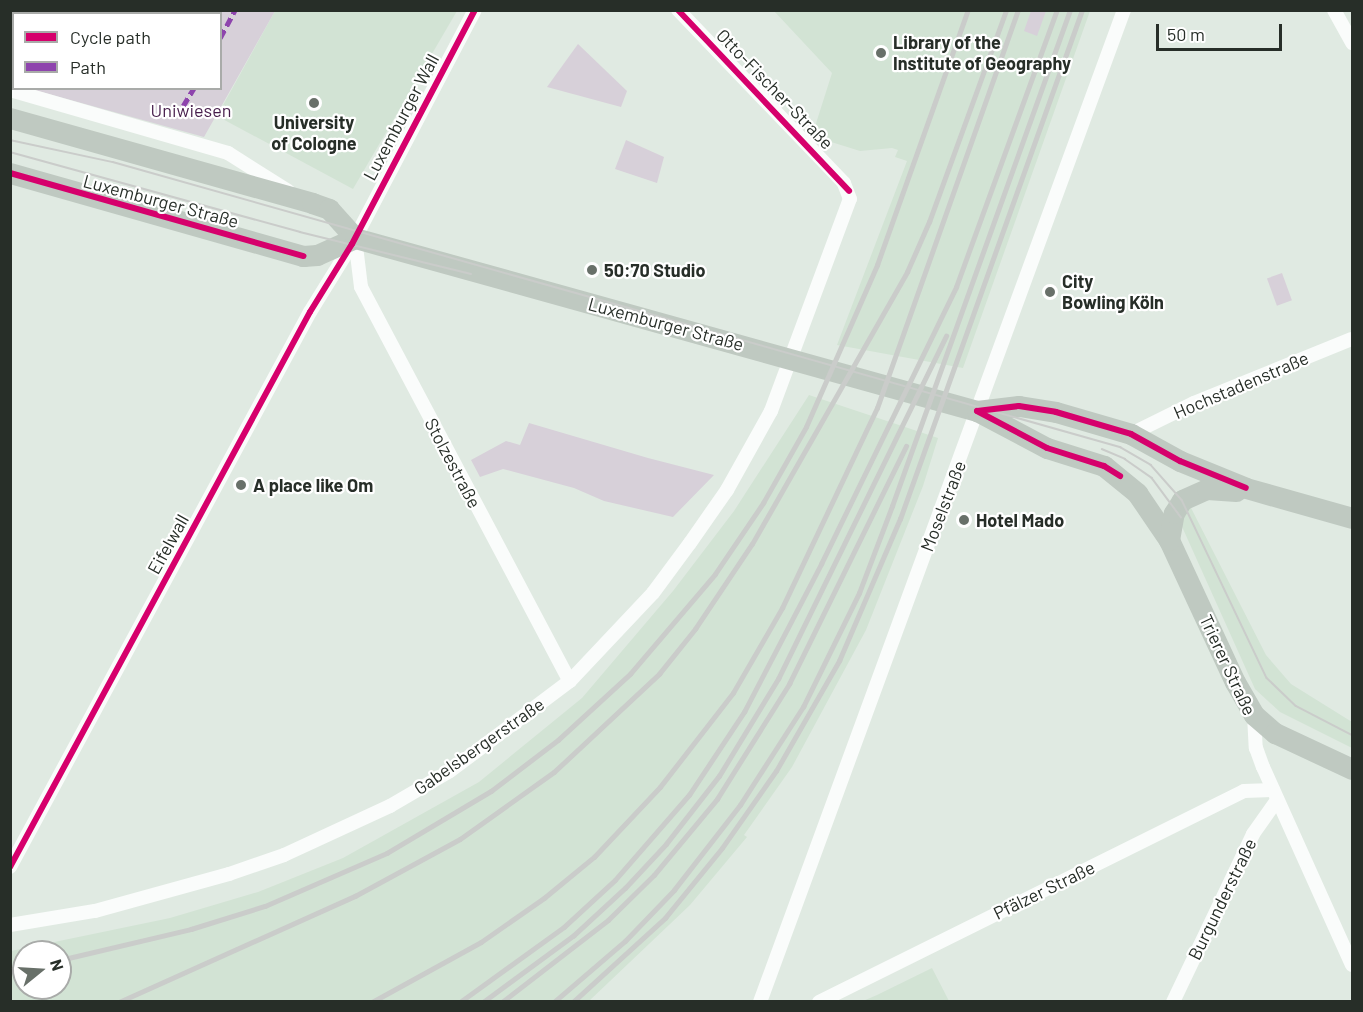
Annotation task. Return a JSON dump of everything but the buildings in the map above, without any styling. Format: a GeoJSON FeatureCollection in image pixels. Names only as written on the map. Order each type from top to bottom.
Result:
{"type":"FeatureCollection","features":[{"type":"Feature","properties":{"kind":"main road"},"geometry":{"type":"LineString","coordinates":[[10,118],[329,209],[355,238]]}},
{"type":"Feature","properties":{"kind":"main road","name":"Luxemburger Straße"},"geometry":{"type":"LineString","coordinates":[[10,173],[303,256],[317,255],[355,238],[977,411],[1037,443],[1104,466],[1120,476]]}},
{"type":"Feature","properties":{"kind":"main road","name":"Luxemburger Straße"},"geometry":{"type":"LineString","coordinates":[[977,411],[1019,406],[1131,434],[1180,461],[1246,488],[1353,518]]}},
{"type":"Feature","properties":{"kind":"main road","name":"Trierer Straße"},"geometry":{"type":"LineString","coordinates":[[1120,476],[1137,493],[1169,540],[1235,682],[1254,716]]}},
{"type":"Feature","properties":{"kind":"main road"},"geometry":{"type":"LineString","coordinates":[[1169,540],[1174,513],[1182,500],[1207,489],[1232,492],[1246,488]]}},
{"type":"Feature","properties":{"kind":"main road"},"geometry":{"type":"LineString","coordinates":[[1254,716],[1275,733],[1353,769]]}},
{"type":"Feature","properties":{"kind":"street","name":"Luxemburger Wall"},"geometry":{"type":"LineString","coordinates":[[355,238],[474,10]]}},
{"type":"Feature","properties":{"kind":"street","name":"Otto-Fischer-Straße"},"geometry":{"type":"LineString","coordinates":[[678,10],[849,190],[848,207],[792,358]]}},
{"type":"Feature","properties":{"kind":"street","name":"Moselstraße"},"geometry":{"type":"LineString","coordinates":[[760,1002],[1124,10]]}},
{"type":"Feature","properties":{"kind":"street"},"geometry":{"type":"LineString","coordinates":[[1334,10],[1353,43]]}},
{"type":"Feature","properties":{"kind":"street"},"geometry":{"type":"LineString","coordinates":[[10,90],[228,153],[299,199]]}},
{"type":"Feature","properties":{"kind":"street","name":"Stolzestraße"},"geometry":{"type":"LineString","coordinates":[[355,238],[361,287],[570,681]]}},
{"type":"Feature","properties":{"kind":"street","name":"Eifelwall"},"geometry":{"type":"LineString","coordinates":[[10,867],[310,312],[355,238]]}},
{"type":"Feature","properties":{"kind":"street","name":"Hochstadenstraße"},"geometry":{"type":"LineString","coordinates":[[1131,434],[1194,403],[1353,339]]}},
{"type":"Feature","properties":{"kind":"street","name":"Gabelsbergerstraße"},"geometry":{"type":"LineString","coordinates":[[10,925],[165,894],[316,841],[390,806],[450,771],[570,681],[653,593],[727,490],[771,411],[792,358]]}},
{"type":"Feature","properties":{"kind":"street","name":"Trierer Straße"},"geometry":{"type":"LineString","coordinates":[[1254,716],[1256,748],[1275,795],[1353,965]]}},
{"type":"Feature","properties":{"kind":"street","name":"Pfälzer Straße"},"geometry":{"type":"LineString","coordinates":[[819,1002],[1244,791],[1275,795]]}},
{"type":"Feature","properties":{"kind":"street","name":"Burgunderstraße"},"geometry":{"type":"LineString","coordinates":[[1173,1002],[1253,834],[1275,795]]}},
{"type":"Feature","properties":{"kind":"shaded area","name":"University of Cologne"},"geometry":{"type":"Polygon","coordinates":[[[275,11],[457,11],[353,189],[217,116],[275,11]]]}},
{"type":"Feature","properties":{"kind":"shaded area"},"geometry":{"type":"Polygon","coordinates":[[[774,11],[1090,11],[963,368],[837,345],[907,161],[895,157],[898,150],[892,148],[860,151],[812,136],[832,73],[774,11]]]}},
{"type":"Feature","properties":{"kind":"shaded area"},"geometry":{"type":"Polygon","coordinates":[[[809,395],[938,438],[923,486],[866,630],[792,767],[744,835],[747,837],[690,905],[589,1001],[11,1001],[11,951],[12,1000],[72,1000],[72,940],[64,940],[170,918],[258,892],[343,858],[479,782],[582,698],[673,591],[734,511],[809,395]]]}},
{"type":"Feature","properties":{"kind":"shaded area"},"geometry":{"type":"Polygon","coordinates":[[[1189,504],[1266,655],[1291,684],[1352,722],[1352,748],[1280,712],[1255,689],[1179,520],[1189,504]]]}},
{"type":"Feature","properties":{"kind":"shaded area"},"geometry":{"type":"Polygon","coordinates":[[[932,968],[949,1001],[863,1001],[877,995],[932,968]]]}},
{"type":"Feature","properties":{"kind":"green space","name":"Uniwiesen"},"geometry":{"type":"Polygon","coordinates":[[[11,10],[275,11],[204,137],[35,90],[222,90],[222,12],[12,12],[12,60],[11,10]]]}},
{"type":"Feature","properties":{"kind":"green space"},"geometry":{"type":"Polygon","coordinates":[[[1031,11],[1046,11],[1037,36],[1024,31],[1031,11]]]}},
{"type":"Feature","properties":{"kind":"green space"},"geometry":{"type":"Polygon","coordinates":[[[578,44],[627,91],[621,107],[547,87],[578,44]]]}},
{"type":"Feature","properties":{"kind":"green space"},"geometry":{"type":"Polygon","coordinates":[[[626,140],[664,157],[657,183],[615,169],[626,140]]]}},
{"type":"Feature","properties":{"kind":"green space"},"geometry":{"type":"Polygon","coordinates":[[[1282,273],[1292,300],[1277,306],[1267,278],[1282,273]]]}},
{"type":"Feature","properties":{"kind":"green space"},"geometry":{"type":"Polygon","coordinates":[[[529,423],[714,475],[673,517],[604,501],[574,488],[503,469],[480,477],[471,460],[506,441],[520,445],[529,423]]]}},
{"type":"Feature","properties":{"kind":"tram line"},"geometry":{"type":"LineString","coordinates":[[10,140],[113,162],[1120,447],[1151,465],[1182,500],[1267,678],[1296,706],[1352,735]]}},
{"type":"Feature","properties":{"kind":"tram line"},"geometry":{"type":"LineString","coordinates":[[10,152],[300,232],[471,274]]}},
{"type":"Feature","properties":{"kind":"tram line"},"geometry":{"type":"LineString","coordinates":[[1102,449],[1125,459],[1152,478],[1181,517]]}},
{"type":"Feature","properties":{"kind":"railway"},"geometry":{"type":"LineString","coordinates":[[72,957],[191,929],[265,906],[387,853],[491,791],[558,740],[630,674],[715,574],[763,503],[806,427],[877,265],[968,10]]}},
{"type":"Feature","properties":{"kind":"railway"},"geometry":{"type":"LineString","coordinates":[[119,1002],[355,896],[460,839],[554,772],[659,674],[695,629],[752,544],[907,272],[929,222],[1006,10]]}},
{"type":"Feature","properties":{"kind":"railway"},"geometry":{"type":"LineString","coordinates":[[372,1002],[481,942],[544,898],[594,857],[660,787],[733,693],[782,608],[877,408],[1018,10]]}},
{"type":"Feature","properties":{"kind":"railway"},"geometry":{"type":"LineString","coordinates":[[460,1002],[564,927],[615,880],[689,795],[744,712],[821,564],[956,287],[1057,10]]}},
{"type":"Feature","properties":{"kind":"railway"},"geometry":{"type":"LineString","coordinates":[[554,1002],[625,941],[674,890],[740,805],[803,707],[859,593],[1070,10]]}},
{"type":"Feature","properties":{"kind":"railway"},"geometry":{"type":"LineString","coordinates":[[573,1002],[665,918],[722,848],[776,771],[839,661],[900,519],[1082,10]]}},
{"type":"Feature","properties":{"kind":"railway"},"geometry":{"type":"LineString","coordinates":[[483,1002],[573,936],[625,888],[666,844],[719,776],[778,679],[946,336]]}},
{"type":"Feature","properties":{"kind":"railway"},"geometry":{"type":"LineString","coordinates":[[502,1002],[608,920],[654,875],[717,799],[789,684],[906,446]]}},
{"type":"Feature","properties":{"kind":"marked path"},"geometry":{"type":"LineString","coordinates":[[222,34],[235,10]]}},
{"type":"Feature","properties":{"kind":"marked path"},"geometry":{"type":"LineString","coordinates":[[183,106],[193,90]]}},
{"type":"Feature","properties":{"kind":"cycle path"},"geometry":{"type":"LineString","coordinates":[[10,867],[310,312],[352,244],[475,10]]}},
{"type":"Feature","properties":{"kind":"cycle path"},"geometry":{"type":"LineString","coordinates":[[678,10],[849,191]]}},
{"type":"Feature","properties":{"kind":"cycle path"},"geometry":{"type":"LineString","coordinates":[[10,173],[303,256]]}},
{"type":"Feature","properties":{"kind":"cycle path"},"geometry":{"type":"LineString","coordinates":[[977,411],[1019,406],[1056,412],[1131,434],[1180,461],[1246,488]]}},
{"type":"Feature","properties":{"kind":"cycle path"},"geometry":{"type":"LineString","coordinates":[[977,411],[1047,448],[1104,466],[1120,476]]}},
{"type":"Feature","properties":{"kind":"place","name":"Library of the Institute of Geography"},"geometry":{"type":"Point","coordinates":[881,53]}},
{"type":"Feature","properties":{"kind":"place","name":"University of Cologne"},"geometry":{"type":"Point","coordinates":[314,103]}},
{"type":"Feature","properties":{"kind":"place","name":"50:70 Studio"},"geometry":{"type":"Point","coordinates":[592,270]}},
{"type":"Feature","properties":{"kind":"place","name":"City Bowling Köln"},"geometry":{"type":"Point","coordinates":[1050,292]}},
{"type":"Feature","properties":{"kind":"place","name":"A place like Om"},"geometry":{"type":"Point","coordinates":[241,485]}},
{"type":"Feature","properties":{"kind":"place","name":"Hotel Mado"},"geometry":{"type":"Point","coordinates":[964,520]}}]}
